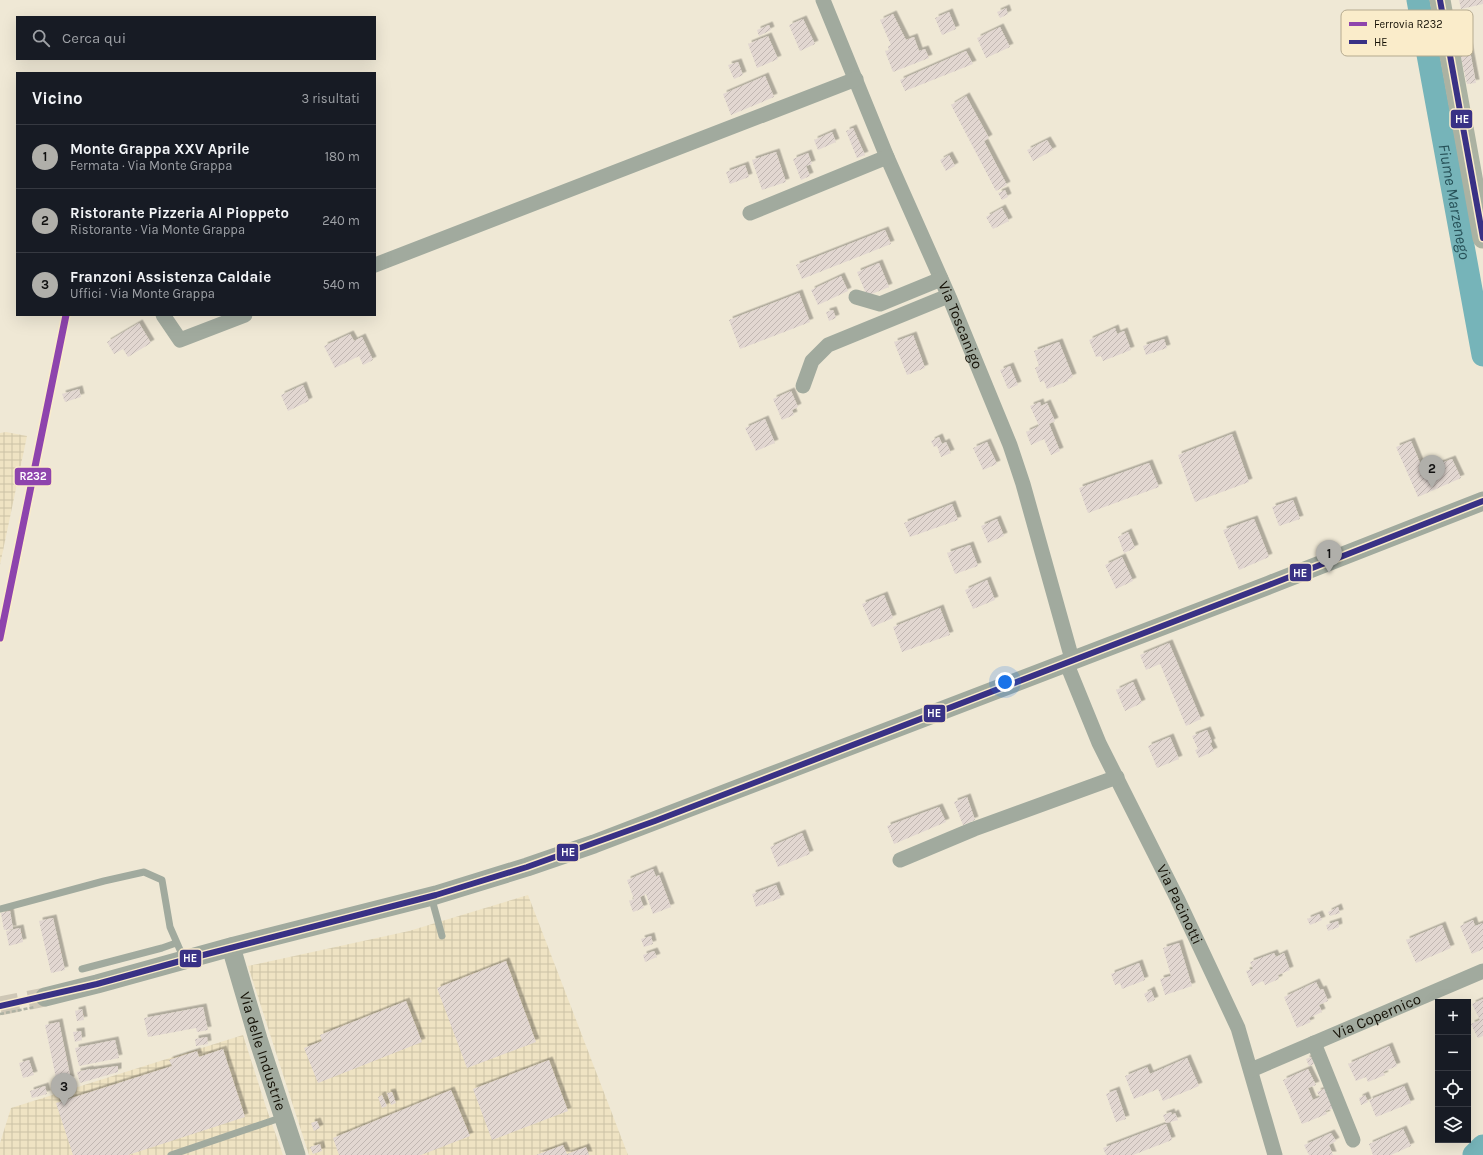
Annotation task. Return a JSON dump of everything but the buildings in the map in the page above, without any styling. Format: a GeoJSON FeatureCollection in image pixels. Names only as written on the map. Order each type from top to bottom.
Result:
{"type":"FeatureCollection","features":[{"type":"Feature","properties":{"kind":"main road"},"geometry":{"type":"LineString","coordinates":[[1440,0],[1442,10]]}},
{"type":"Feature","properties":{"kind":"main road"},"geometry":{"type":"LineString","coordinates":[[1450,56],[1483,238]]}},
{"type":"Feature","properties":{"kind":"street","name":"Via Toscanigo"},"geometry":{"type":"LineString","coordinates":[[823,0],[887,157],[941,279],[1010,445],[1023,484],[1069,661]]}},
{"type":"Feature","properties":{"kind":"street"},"geometry":{"type":"LineString","coordinates":[[376,265],[856,79]]}},
{"type":"Feature","properties":{"kind":"street"},"geometry":{"type":"LineString","coordinates":[[750,213],[887,157]]}},
{"type":"Feature","properties":{"kind":"street"},"geometry":{"type":"LineString","coordinates":[[856,297],[880,304],[941,279]]}},
{"type":"Feature","properties":{"kind":"street"},"geometry":{"type":"LineString","coordinates":[[803,386],[812,361],[828,345],[948,296]]}},
{"type":"Feature","properties":{"kind":"street"},"geometry":{"type":"LineString","coordinates":[[164,316],[180,340],[242,316]]}},
{"type":"Feature","properties":{"kind":"street"},"geometry":{"type":"LineString","coordinates":[[42,1002],[97,984],[231,947],[431,896],[527,867],[594,844],[1269,585],[1483,501]]}},
{"type":"Feature","properties":{"kind":"street","name":"Via Pacinotti"},"geometry":{"type":"LineString","coordinates":[[1069,661],[1099,743],[1177,898],[1238,1028],[1275,1155]]}},
{"type":"Feature","properties":{"kind":"street"},"geometry":{"type":"LineString","coordinates":[[900,860],[974,830],[1117,777]]}},
{"type":"Feature","properties":{"kind":"street","name":"Via delle Industrie"},"geometry":{"type":"LineString","coordinates":[[231,947],[296,1155]]}},
{"type":"Feature","properties":{"kind":"street","name":"Via Copernico"},"geometry":{"type":"LineString","coordinates":[[1251,1070],[1483,971]]}},
{"type":"Feature","properties":{"kind":"street","name":"Via Copernico"},"geometry":{"type":"LineString","coordinates":[[1314,1043],[1353,1140]]}},
{"type":"Feature","properties":{"kind":"lane"},"geometry":{"type":"LineString","coordinates":[[0,909],[104,881],[144,872],[162,880],[170,927],[182,952],[184,960]]}},
{"type":"Feature","properties":{"kind":"lane"},"geometry":{"type":"LineString","coordinates":[[431,896],[442,936]]}},
{"type":"Feature","properties":{"kind":"lane"},"geometry":{"type":"LineString","coordinates":[[82,969],[162,948],[176,942]]}},
{"type":"Feature","properties":{"kind":"lane"},"geometry":{"type":"LineString","coordinates":[[171,1155],[283,1117]]}},
{"type":"Feature","properties":{"kind":"path"},"geometry":{"type":"LineString","coordinates":[[0,1014],[42,1002]]}},
{"type":"Feature","properties":{"kind":"shaded area"},"geometry":{"type":"Polygon","coordinates":[[[6,432],[27,436],[0,565],[0,433],[6,432]]]}},
{"type":"Feature","properties":{"kind":"shaded area"},"geometry":{"type":"Polygon","coordinates":[[[528,895],[628,1155],[309,1155],[248,966],[409,931],[528,895]]]}},
{"type":"Feature","properties":{"kind":"shaded area"},"geometry":{"type":"Polygon","coordinates":[[[243,1035],[283,1155],[0,1155],[0,1143],[11,1108],[243,1035]]]}},
{"type":"Feature","properties":{"kind":"waterway","name":"Fiume Marzenego"},"geometry":{"type":"LineString","coordinates":[[1418,0],[1420,10]]}},
{"type":"Feature","properties":{"kind":"waterway","name":"Fiume Marzenego"},"geometry":{"type":"LineString","coordinates":[[1428,56],[1483,355]]}},
{"type":"Feature","properties":{"kind":"waterway","name":"Fiume Marzenego"},"geometry":{"type":"LineString","coordinates":[[1474,1155],[1483,1146]]}},
{"type":"Feature","properties":{"kind":"tunnel"},"geometry":{"type":"LineString","coordinates":[[0,1006],[45,997]]}},
{"type":"Feature","properties":{"kind":"rail line","name":"R232"},"geometry":{"type":"LineString","coordinates":[[0,638],[66,316]]}},
{"type":"Feature","properties":{"kind":"transit line","name":"HE"},"geometry":{"type":"LineString","coordinates":[[1440,0],[1442,10]]}},
{"type":"Feature","properties":{"kind":"transit line","name":"HE"},"geometry":{"type":"LineString","coordinates":[[1450,56],[1483,238]]}},
{"type":"Feature","properties":{"kind":"transit line","name":"HE"},"geometry":{"type":"LineString","coordinates":[[0,1006],[97,984],[436,895],[527,867],[655,821],[1269,585],[1483,501]]}},
{"type":"Feature","properties":{"kind":"place","name":"Ristorante Pizzeria Al Pioppeto"},"geometry":{"type":"Point","coordinates":[1432,488]}},
{"type":"Feature","properties":{"kind":"place","name":"Monte Grappa XXV Aprile"},"geometry":{"type":"Point","coordinates":[1329,573]}},
{"type":"Feature","properties":{"kind":"place","name":"Franzoni Assistenza Caldaie"},"geometry":{"type":"Point","coordinates":[64,1106]}}]}
